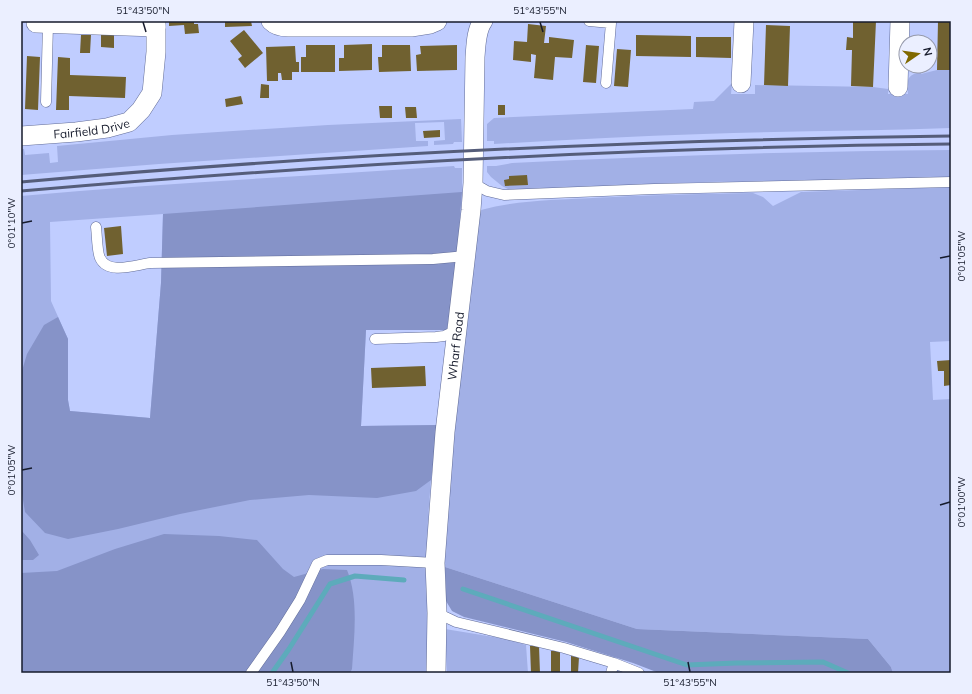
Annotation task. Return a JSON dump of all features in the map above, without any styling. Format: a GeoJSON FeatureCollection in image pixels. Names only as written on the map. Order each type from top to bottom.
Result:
{"type":"FeatureCollection","features":[{"type":"Feature","properties":{"kind":"street"},"geometry":{"type":"LineString","coordinates":[[271,21],[275,25],[288,27],[411,27],[430,24],[437,21]]}},
{"type":"Feature","properties":{"kind":"street"},"geometry":{"type":"LineString","coordinates":[[742,83],[744,21]]}},
{"type":"Feature","properties":{"kind":"street"},"geometry":{"type":"LineString","coordinates":[[898,87],[900,21]]}},
{"type":"Feature","properties":{"kind":"street","name":"Wharf Road"},"geometry":{"type":"LineString","coordinates":[[436,673],[437,613],[435,563],[445,432],[471,210],[473,183],[475,57],[479,22]]}},
{"type":"Feature","properties":{"kind":"street","name":"Fairfield Drive"},"geometry":{"type":"LineString","coordinates":[[21,136],[107,128],[129,122],[141,110],[152,93],[156,52],[156,24],[42,23]]}},
{"type":"Feature","properties":{"kind":"lane"},"geometry":{"type":"LineString","coordinates":[[589,21],[611,22],[606,83]]}},
{"type":"Feature","properties":{"kind":"lane"},"geometry":{"type":"LineString","coordinates":[[42,23],[46,102]]}},
{"type":"Feature","properties":{"kind":"lane"},"geometry":{"type":"LineString","coordinates":[[473,183],[487,192],[504,195],[654,189],[951,182]]}},
{"type":"Feature","properties":{"kind":"lane"},"geometry":{"type":"LineString","coordinates":[[96,227],[99,257],[104,264],[116,268],[150,263],[426,259],[466,256]]}},
{"type":"Feature","properties":{"kind":"lane"},"geometry":{"type":"LineString","coordinates":[[375,339],[444,336],[457,330]]}},
{"type":"Feature","properties":{"kind":"lane"},"geometry":{"type":"LineString","coordinates":[[251,673],[280,632],[300,600],[317,564],[327,560],[381,560],[435,563]]}},
{"type":"Feature","properties":{"kind":"lane"},"geometry":{"type":"LineString","coordinates":[[437,613],[456,622],[564,648],[613,668],[639,673]]}},
{"type":"Feature","properties":{"kind":"shaded area"},"geometry":{"type":"Polygon","coordinates":[[[938,70],[951,70],[951,128],[677,135],[494,144],[494,141],[487,141],[487,124],[494,118],[693,109],[694,102],[714,101],[732,83],[731,94],[755,94],[755,85],[873,87],[888,89],[888,94],[908,94],[908,79],[912,75],[938,74],[938,70]]]}},
{"type":"Feature","properties":{"kind":"shaded area"},"geometry":{"type":"Polygon","coordinates":[[[461,119],[462,142],[454,142],[453,144],[434,145],[434,141],[445,140],[444,122],[415,123],[416,141],[428,141],[428,146],[21,175],[21,149],[24,149],[25,155],[49,153],[50,163],[58,162],[57,146],[172,135],[328,125],[461,119]]]}},
{"type":"Feature","properties":{"kind":"shaded area"},"geometry":{"type":"Polygon","coordinates":[[[951,150],[951,177],[836,181],[700,182],[519,190],[508,189],[502,186],[487,172],[487,166],[512,163],[732,154],[951,150]]]}},
{"type":"Feature","properties":{"kind":"shaded area"},"geometry":{"type":"Polygon","coordinates":[[[454,166],[455,168],[462,168],[462,192],[456,267],[366,330],[361,426],[438,425],[432,466],[427,552],[429,673],[21,673],[21,196],[183,183],[454,166]],[[163,214],[50,222],[51,301],[68,339],[68,400],[70,411],[150,418],[161,283],[163,214]]]}},
{"type":"Feature","properties":{"kind":"shaded area"},"geometry":{"type":"Polygon","coordinates":[[[950,187],[951,341],[930,342],[933,400],[951,399],[951,673],[893,673],[891,667],[868,639],[637,629],[445,567],[446,481],[477,216],[481,210],[508,204],[551,200],[653,195],[753,193],[763,197],[773,206],[801,192],[950,187]]]}},
{"type":"Feature","properties":{"kind":"shaded area"},"geometry":{"type":"Polygon","coordinates":[[[462,192],[456,267],[447,330],[366,330],[361,426],[438,425],[431,480],[416,491],[377,498],[309,495],[250,500],[68,539],[45,533],[25,512],[21,488],[21,374],[27,354],[44,325],[58,317],[68,339],[68,400],[70,411],[150,418],[161,283],[163,214],[462,192]]]}},
{"type":"Feature","properties":{"kind":"shaded area"},"geometry":{"type":"Polygon","coordinates":[[[21,530],[30,540],[39,555],[33,560],[21,560],[21,530]]]}},
{"type":"Feature","properties":{"kind":"shaded area"},"geometry":{"type":"Polygon","coordinates":[[[164,534],[219,536],[257,540],[283,569],[294,577],[323,569],[347,570],[353,593],[355,619],[352,669],[350,673],[21,673],[21,573],[57,571],[115,549],[164,534]]]}},
{"type":"Feature","properties":{"kind":"shaded area"},"geometry":{"type":"Polygon","coordinates":[[[445,567],[637,629],[868,639],[891,667],[893,673],[659,673],[633,663],[566,642],[464,617],[452,611],[446,601],[445,567]]]}},
{"type":"Feature","properties":{"kind":"shaded area"},"geometry":{"type":"Polygon","coordinates":[[[445,629],[506,639],[526,645],[528,673],[447,673],[445,629]]]}},
{"type":"Feature","properties":{"kind":"building"},"geometry":{"type":"Polygon","coordinates":[[[169,21],[194,21],[194,24],[198,24],[199,33],[185,34],[184,25],[169,26],[169,21]]]}},
{"type":"Feature","properties":{"kind":"building"},"geometry":{"type":"Polygon","coordinates":[[[225,21],[251,21],[252,26],[225,27],[225,21]]]}},
{"type":"Feature","properties":{"kind":"building"},"geometry":{"type":"Polygon","coordinates":[[[853,21],[876,21],[873,87],[851,86],[852,50],[846,50],[847,37],[853,38],[853,21]]]}},
{"type":"Feature","properties":{"kind":"building"},"geometry":{"type":"Polygon","coordinates":[[[938,21],[951,21],[951,70],[938,70],[938,21]]]}},
{"type":"Feature","properties":{"kind":"building"},"geometry":{"type":"Polygon","coordinates":[[[528,24],[546,26],[544,43],[549,43],[549,37],[574,40],[572,58],[555,57],[553,80],[534,78],[536,55],[531,54],[531,62],[513,60],[514,41],[527,42],[528,24]]]}},
{"type":"Feature","properties":{"kind":"building"},"geometry":{"type":"Polygon","coordinates":[[[766,25],[790,26],[788,86],[764,85],[766,25]]]}},
{"type":"Feature","properties":{"kind":"building"},"geometry":{"type":"Polygon","coordinates":[[[244,30],[263,53],[245,68],[238,59],[242,56],[230,41],[244,30]]]}},
{"type":"Feature","properties":{"kind":"building"},"geometry":{"type":"Polygon","coordinates":[[[81,35],[91,35],[90,53],[80,53],[81,35]]]}},
{"type":"Feature","properties":{"kind":"building"},"geometry":{"type":"Polygon","coordinates":[[[101,35],[114,35],[114,48],[101,47],[101,35]]]}},
{"type":"Feature","properties":{"kind":"building"},"geometry":{"type":"Polygon","coordinates":[[[636,35],[691,36],[691,57],[636,56],[636,35]]]}},
{"type":"Feature","properties":{"kind":"building"},"geometry":{"type":"Polygon","coordinates":[[[696,37],[731,37],[731,58],[696,57],[696,37]]]}},
{"type":"Feature","properties":{"kind":"building"},"geometry":{"type":"Polygon","coordinates":[[[372,44],[372,70],[339,71],[339,58],[344,58],[344,45],[372,44]]]}},
{"type":"Feature","properties":{"kind":"building"},"geometry":{"type":"Polygon","coordinates":[[[306,45],[335,45],[335,72],[301,72],[301,57],[306,57],[306,45]]]}},
{"type":"Feature","properties":{"kind":"building"},"geometry":{"type":"Polygon","coordinates":[[[382,45],[410,45],[411,71],[379,72],[378,57],[382,57],[382,45]]]}},
{"type":"Feature","properties":{"kind":"building"},"geometry":{"type":"Polygon","coordinates":[[[457,45],[457,70],[417,71],[416,55],[421,54],[420,46],[457,45]]]}},
{"type":"Feature","properties":{"kind":"building"},"geometry":{"type":"Polygon","coordinates":[[[586,45],[599,46],[596,83],[583,82],[586,45]]]}},
{"type":"Feature","properties":{"kind":"building"},"geometry":{"type":"Polygon","coordinates":[[[295,46],[296,62],[299,62],[299,72],[292,72],[292,80],[282,80],[281,73],[278,73],[278,81],[267,81],[266,47],[295,46]]]}},
{"type":"Feature","properties":{"kind":"building"},"geometry":{"type":"Polygon","coordinates":[[[617,49],[631,50],[628,87],[614,86],[617,49]]]}},
{"type":"Feature","properties":{"kind":"building"},"geometry":{"type":"Polygon","coordinates":[[[27,56],[40,57],[38,110],[25,109],[27,56]]]}},
{"type":"Feature","properties":{"kind":"building"},"geometry":{"type":"Polygon","coordinates":[[[58,57],[70,58],[70,75],[126,77],[125,98],[69,96],[69,110],[56,110],[58,57]]]}},
{"type":"Feature","properties":{"kind":"building"},"geometry":{"type":"Polygon","coordinates":[[[261,84],[269,85],[269,98],[260,98],[261,84]]]}},
{"type":"Feature","properties":{"kind":"building"},"geometry":{"type":"Polygon","coordinates":[[[241,96],[243,104],[226,107],[225,99],[241,96]]]}},
{"type":"Feature","properties":{"kind":"building"},"geometry":{"type":"Polygon","coordinates":[[[498,105],[505,105],[505,115],[498,115],[498,105]]]}},
{"type":"Feature","properties":{"kind":"building"},"geometry":{"type":"Polygon","coordinates":[[[379,106],[392,106],[392,118],[380,118],[379,106]]]}},
{"type":"Feature","properties":{"kind":"building"},"geometry":{"type":"Polygon","coordinates":[[[405,107],[416,107],[417,118],[406,118],[405,107]]]}},
{"type":"Feature","properties":{"kind":"building"},"geometry":{"type":"Polygon","coordinates":[[[440,130],[440,137],[424,138],[423,131],[440,130]]]}},
{"type":"Feature","properties":{"kind":"building"},"geometry":{"type":"Polygon","coordinates":[[[527,175],[528,185],[505,186],[504,180],[509,179],[509,176],[527,175]]]}},
{"type":"Feature","properties":{"kind":"building"},"geometry":{"type":"Polygon","coordinates":[[[121,226],[123,254],[107,256],[104,228],[121,226]]]}},
{"type":"Feature","properties":{"kind":"building"},"geometry":{"type":"Polygon","coordinates":[[[951,360],[951,385],[944,386],[944,371],[938,371],[937,361],[951,360]]]}},
{"type":"Feature","properties":{"kind":"building"},"geometry":{"type":"Polygon","coordinates":[[[425,366],[426,386],[372,388],[371,368],[425,366]]]}},
{"type":"Feature","properties":{"kind":"building"},"geometry":{"type":"Polygon","coordinates":[[[530,646],[539,646],[540,673],[531,673],[530,646]]]}},
{"type":"Feature","properties":{"kind":"building"},"geometry":{"type":"Polygon","coordinates":[[[551,651],[560,651],[560,673],[551,673],[551,651]]]}},
{"type":"Feature","properties":{"kind":"building"},"geometry":{"type":"Polygon","coordinates":[[[571,656],[579,657],[578,673],[571,673],[571,656]]]}},
{"type":"Feature","properties":{"kind":"waterway"},"geometry":{"type":"LineString","coordinates":[[272,673],[330,584],[355,576],[404,580]]}},
{"type":"Feature","properties":{"kind":"waterway"},"geometry":{"type":"LineString","coordinates":[[463,589],[687,665],[823,662],[848,673]]}},
{"type":"Feature","properties":{"kind":"railway"},"geometry":{"type":"LineString","coordinates":[[21,182],[137,172],[369,156],[486,150],[718,141],[951,136]]}},
{"type":"Feature","properties":{"kind":"railway"},"geometry":{"type":"LineString","coordinates":[[21,191],[137,181],[486,158],[718,149],[951,144]]}}]}
